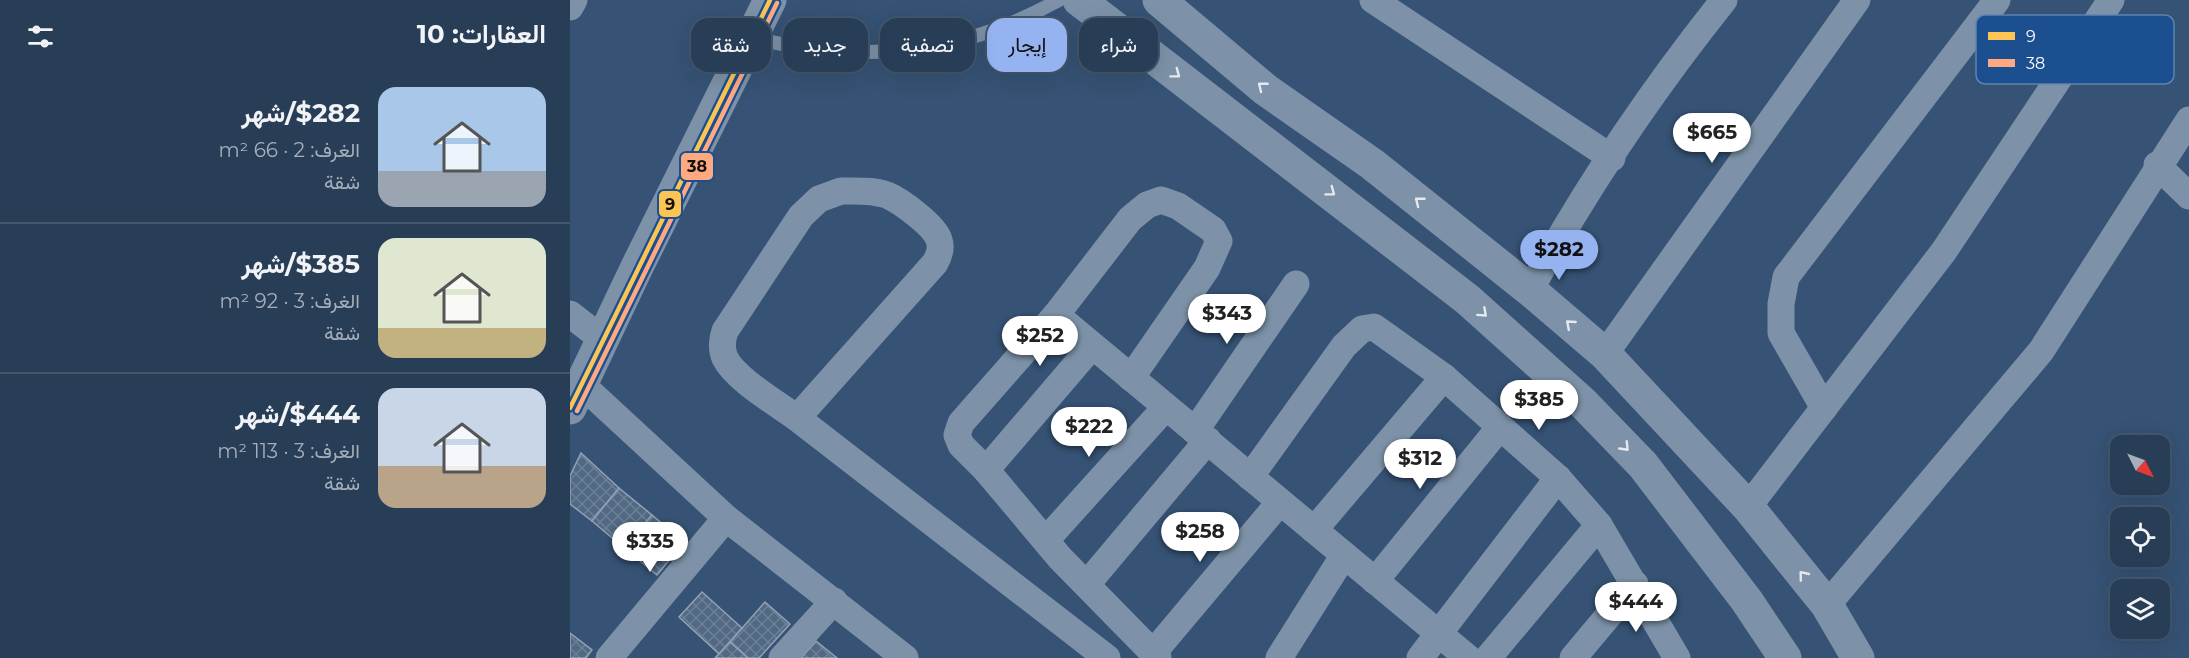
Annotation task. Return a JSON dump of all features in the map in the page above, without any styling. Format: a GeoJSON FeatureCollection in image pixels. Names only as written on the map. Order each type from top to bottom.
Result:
{"type":"FeatureCollection","features":[{"type":"Feature","properties":{"kind":"street"},"geometry":{"type":"LineString","coordinates":[[570,7],[574,0]]}},
{"type":"Feature","properties":{"kind":"street"},"geometry":{"type":"LineString","coordinates":[[761,18],[770,0]]}},
{"type":"Feature","properties":{"kind":"street"},"geometry":{"type":"LineString","coordinates":[[1079,0],[1459,292],[1582,402],[1643,465],[1747,601],[1785,658]]}},
{"type":"Feature","properties":{"kind":"street"},"geometry":{"type":"LineString","coordinates":[[1159,0],[1266,90],[1372,164],[1530,290],[1605,354],[1748,507],[1827,605],[1858,658]]}},
{"type":"Feature","properties":{"kind":"street"},"geometry":{"type":"LineString","coordinates":[[1373,0],[1612,158]]}},
{"type":"Feature","properties":{"kind":"street"},"geometry":{"type":"LineString","coordinates":[[1530,290],[1568,222],[1682,53],[1724,0]]}},
{"type":"Feature","properties":{"kind":"street"},"geometry":{"type":"LineString","coordinates":[[1605,354],[1857,0]]}},
{"type":"Feature","properties":{"kind":"street"},"geometry":{"type":"LineString","coordinates":[[1986,15],[1997,0]]}},
{"type":"Feature","properties":{"kind":"street"},"geometry":{"type":"LineString","coordinates":[[2101,15],[2111,0]]}},
{"type":"Feature","properties":{"kind":"street"},"geometry":{"type":"LineString","coordinates":[[1824,408],[1780,333],[1781,304],[1786,277],[1976,28]]}},
{"type":"Feature","properties":{"kind":"street"},"geometry":{"type":"LineString","coordinates":[[734,72],[575,396],[905,658]]}},
{"type":"Feature","properties":{"kind":"street"},"geometry":{"type":"LineString","coordinates":[[1748,507],[1944,251],[2055,84]]}},
{"type":"Feature","properties":{"kind":"street"},"geometry":{"type":"LineString","coordinates":[[1827,605],[2041,351],[2157,165],[2189,120]]}},
{"type":"Feature","properties":{"kind":"street"},"geometry":{"type":"LineString","coordinates":[[2157,165],[2189,196]]}},
{"type":"Feature","properties":{"kind":"street"},"geometry":{"type":"LineString","coordinates":[[797,418],[939,255],[940,246],[936,234],[903,204],[885,195],[841,191],[824,197],[809,207],[725,331],[723,351],[729,365],[797,418],[1107,658]]}},
{"type":"Feature","properties":{"kind":"street"},"geometry":{"type":"LineString","coordinates":[[1131,378],[1207,268],[1219,241],[1213,230],[1170,202],[1161,200],[1148,205],[1131,219],[1056,315],[959,427],[958,438],[961,445],[986,470],[1046,540],[1156,655],[1280,502]]}},
{"type":"Feature","properties":{"kind":"street"},"geometry":{"type":"LineString","coordinates":[[1087,584],[1202,436],[1296,284]]}},
{"type":"Feature","properties":{"kind":"street"},"geometry":{"type":"LineString","coordinates":[[570,314],[602,339]]}},
{"type":"Feature","properties":{"kind":"street"},"geometry":{"type":"LineString","coordinates":[[1056,315],[1468,658]]}},
{"type":"Feature","properties":{"kind":"street"},"geometry":{"type":"LineString","coordinates":[[1250,477],[1344,346],[1362,329],[1374,327],[1444,377],[1558,478],[1599,525],[1677,658]]}},
{"type":"Feature","properties":{"kind":"street"},"geometry":{"type":"LineString","coordinates":[[986,470],[1092,346]]}},
{"type":"Feature","properties":{"kind":"street"},"geometry":{"type":"LineString","coordinates":[[1314,530],[1444,377]]}},
{"type":"Feature","properties":{"kind":"street"},"geometry":{"type":"LineString","coordinates":[[1046,540],[1166,407]]}},
{"type":"Feature","properties":{"kind":"street"},"geometry":{"type":"LineString","coordinates":[[1375,581],[1500,427]]}},
{"type":"Feature","properties":{"kind":"street"},"geometry":{"type":"LineString","coordinates":[[1420,658],[1558,478]]}},
{"type":"Feature","properties":{"kind":"street"},"geometry":{"type":"LineString","coordinates":[[609,658],[726,518]]}},
{"type":"Feature","properties":{"kind":"street"},"geometry":{"type":"LineString","coordinates":[[1488,658],[1599,525]]}},
{"type":"Feature","properties":{"kind":"street"},"geometry":{"type":"LineString","coordinates":[[1279,658],[1344,555]]}},
{"type":"Feature","properties":{"kind":"street"},"geometry":{"type":"LineString","coordinates":[[1573,658],[1635,584]]}},
{"type":"Feature","properties":{"kind":"street"},"geometry":{"type":"LineString","coordinates":[[782,658],[834,601]]}},
{"type":"Feature","properties":{"kind":"lane"},"geometry":{"type":"LineString","coordinates":[[771,42],[833,52],[892,52],[939,46],[974,38],[1007,26],[1059,0]]}},
{"type":"Feature","properties":{"kind":"building"},"geometry":{"type":"Polygon","coordinates":[[[581,453],[619,488],[592,521],[570,504],[570,476],[581,453]]]}},
{"type":"Feature","properties":{"kind":"building"},"geometry":{"type":"Polygon","coordinates":[[[619,488],[652,515],[624,548],[592,521],[619,488]]]}},
{"type":"Feature","properties":{"kind":"building"},"geometry":{"type":"Polygon","coordinates":[[[652,515],[684,542],[657,575],[624,548],[652,515]]]}},
{"type":"Feature","properties":{"kind":"building"},"geometry":{"type":"Polygon","coordinates":[[[702,592],[742,628],[719,654],[679,617],[702,592]]]}},
{"type":"Feature","properties":{"kind":"building"},"geometry":{"type":"Polygon","coordinates":[[[765,602],[790,624],[759,658],[748,658],[730,642],[765,602]]]}},
{"type":"Feature","properties":{"kind":"building"},"geometry":{"type":"Polygon","coordinates":[[[570,633],[592,650],[586,658],[570,658],[570,633]]]}},
{"type":"Feature","properties":{"kind":"building"},"geometry":{"type":"Polygon","coordinates":[[[816,641],[837,658],[801,658],[816,641]]]}},
{"type":"Feature","properties":{"kind":"building"},"geometry":{"type":"Polygon","coordinates":[[[730,642],[748,658],[715,658],[730,642]]]}},
{"type":"Feature","properties":{"kind":"transit line","name":"9"},"geometry":{"type":"LineString","coordinates":[[570,408],[770,0]]}},
{"type":"Feature","properties":{"kind":"transit line","name":"38"},"geometry":{"type":"LineString","coordinates":[[577,411],[777,3]]}}]}
